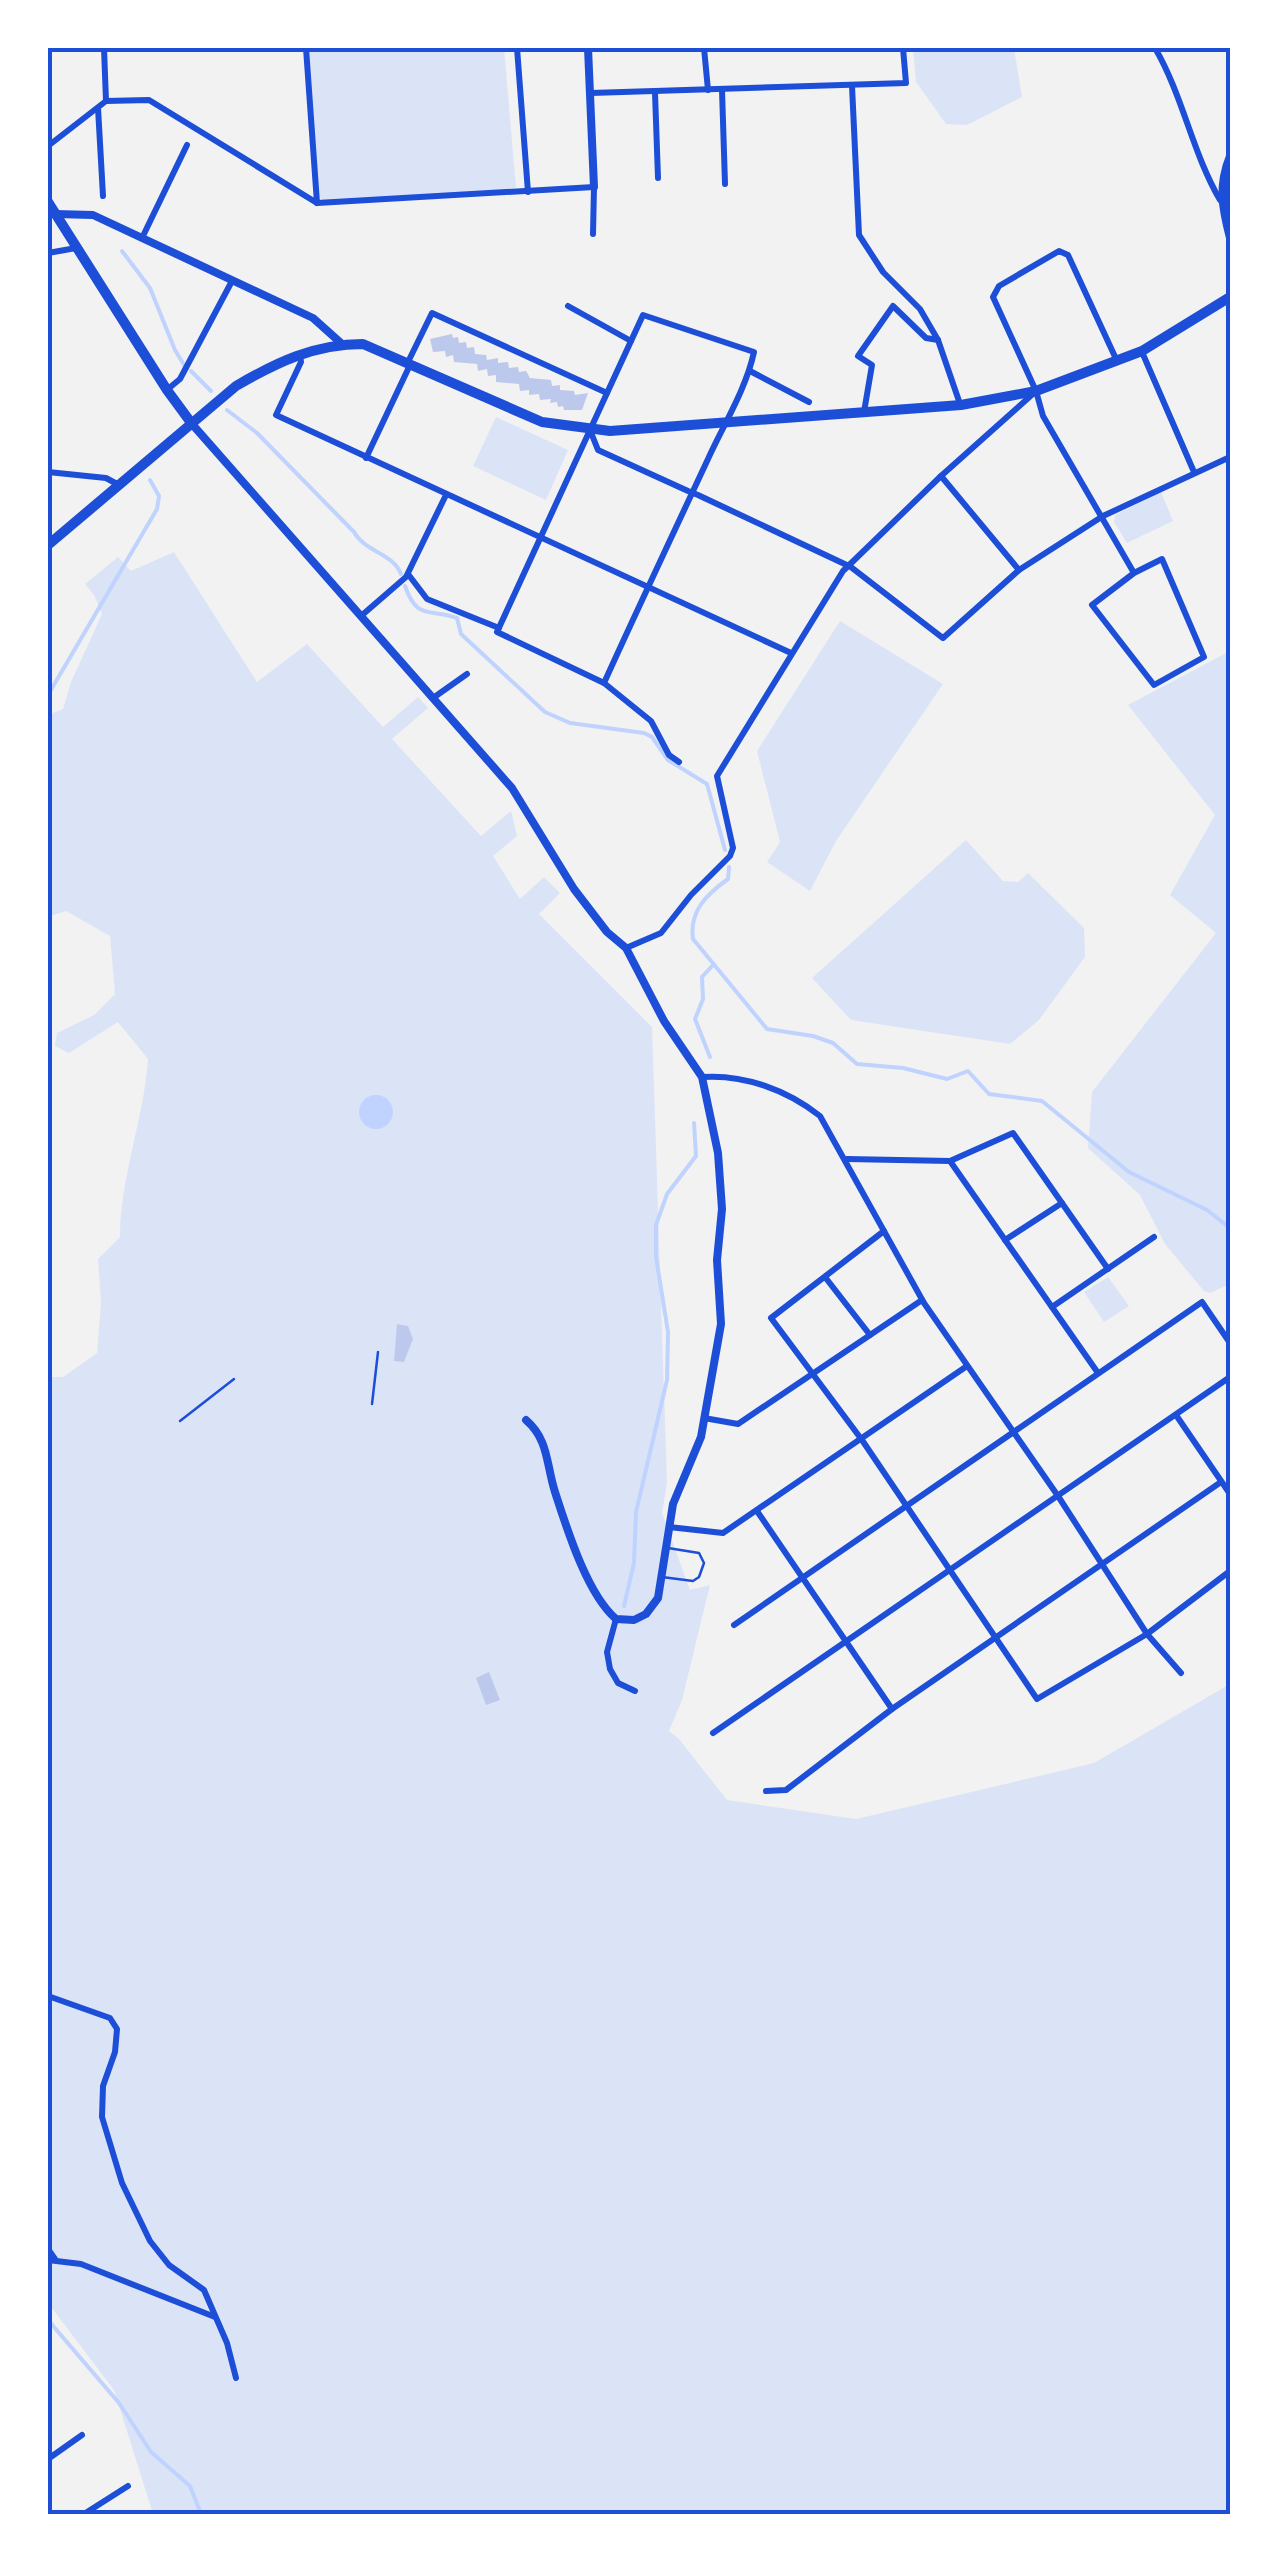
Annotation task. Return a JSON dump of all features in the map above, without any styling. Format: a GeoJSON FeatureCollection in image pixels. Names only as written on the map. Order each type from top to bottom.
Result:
{"type":"FeatureCollection","features":[{"type":"Feature","properties":{"kind":"main road"},"geometry":{"type":"LineString","coordinates":[[48,202],[192,424]]}},
{"type":"Feature","properties":{"kind":"main road"},"geometry":{"type":"LineString","coordinates":[[48,545],[236,386],[300,352],[363,344],[533,419],[590,430],[724,424],[961,405],[1036,391],[1142,351],[1230,297]]}},
{"type":"Feature","properties":{"kind":"street"},"geometry":{"type":"LineString","coordinates":[[104,48],[106,101]]}},
{"type":"Feature","properties":{"kind":"street"},"geometry":{"type":"LineString","coordinates":[[306,48],[317,204]]}},
{"type":"Feature","properties":{"kind":"street"},"geometry":{"type":"LineString","coordinates":[[517,48],[528,192]]}},
{"type":"Feature","properties":{"kind":"street"},"geometry":{"type":"LineString","coordinates":[[588,48],[594,187],[592,234]]}},
{"type":"Feature","properties":{"kind":"street"},"geometry":{"type":"LineString","coordinates":[[704,48],[708,90]]}},
{"type":"Feature","properties":{"kind":"street"},"geometry":{"type":"LineString","coordinates":[[591,93],[906,83],[904,48]]}},
{"type":"Feature","properties":{"kind":"street"},"geometry":{"type":"LineString","coordinates":[[1156,48],[1220,200],[1230,238]]}},
{"type":"Feature","properties":{"kind":"street"},"geometry":{"type":"LineString","coordinates":[[852,86],[859,235],[883,272],[920,309],[938,340],[961,405]]}},
{"type":"Feature","properties":{"kind":"street"},"geometry":{"type":"LineString","coordinates":[[722,90],[725,184]]}},
{"type":"Feature","properties":{"kind":"street"},"geometry":{"type":"LineString","coordinates":[[656,93],[658,178]]}},
{"type":"Feature","properties":{"kind":"street"},"geometry":{"type":"LineString","coordinates":[[48,146],[106,101],[150,100],[317,204],[594,187]]}},
{"type":"Feature","properties":{"kind":"street"},"geometry":{"type":"LineString","coordinates":[[98,107],[103,196]]}},
{"type":"Feature","properties":{"kind":"street"},"geometry":{"type":"LineString","coordinates":[[142,238],[187,145]]}},
{"type":"Feature","properties":{"kind":"street"},"geometry":{"type":"LineString","coordinates":[[1220,200],[1230,156]]}},
{"type":"Feature","properties":{"kind":"street"},"geometry":{"type":"LineString","coordinates":[[55,214],[92,215],[312,318],[342,344]]}},
{"type":"Feature","properties":{"kind":"street"},"geometry":{"type":"LineString","coordinates":[[48,253],[77,248]]}},
{"type":"Feature","properties":{"kind":"street"},"geometry":{"type":"LineString","coordinates":[[1117,362],[1068,256],[1059,251],[998,286],[993,298],[1036,391],[1043,416],[1134,572]]}},
{"type":"Feature","properties":{"kind":"street"},"geometry":{"type":"LineString","coordinates":[[167,390],[180,379],[232,281]]}},
{"type":"Feature","properties":{"kind":"street"},"geometry":{"type":"LineString","coordinates":[[568,306],[631,341]]}},
{"type":"Feature","properties":{"kind":"street"},"geometry":{"type":"LineString","coordinates":[[864,412],[872,366],[858,356],[893,306],[926,338],[938,340]]}},
{"type":"Feature","properties":{"kind":"street"},"geometry":{"type":"LineString","coordinates":[[366,458],[432,313],[607,393]]}},
{"type":"Feature","properties":{"kind":"street"},"geometry":{"type":"LineString","coordinates":[[604,683],[750,370],[754,352],[643,315],[497,632],[604,683],[651,722],[669,755],[678,762]]}},
{"type":"Feature","properties":{"kind":"street"},"geometry":{"type":"LineString","coordinates":[[1142,351],[1194,472]]}},
{"type":"Feature","properties":{"kind":"street"},"geometry":{"type":"LineString","coordinates":[[300,352],[302,362],[276,415],[792,653]]}},
{"type":"Feature","properties":{"kind":"street"},"geometry":{"type":"LineString","coordinates":[[750,370],[809,402]]}},
{"type":"Feature","properties":{"kind":"street"},"geometry":{"type":"LineString","coordinates":[[626,948],[661,933],[691,895],[730,856],[733,848],[717,776],[844,572],[941,476],[1036,391]]}},
{"type":"Feature","properties":{"kind":"street"},"geometry":{"type":"LineString","coordinates":[[192,424],[512,788],[574,888],[607,932],[626,948],[664,1021],[702,1077],[718,1153],[721,1324],[694,1456],[673,1504],[658,1598],[646,1614],[634,1620],[616,1619],[598,1602],[555,1492],[545,1444],[526,1420]]}},
{"type":"Feature","properties":{"kind":"street"},"geometry":{"type":"LineString","coordinates":[[590,430],[598,450],[851,567],[943,638],[1019,570],[1103,516],[1230,457]]}},
{"type":"Feature","properties":{"kind":"street"},"geometry":{"type":"LineString","coordinates":[[49,474],[106,478],[120,485]]}},
{"type":"Feature","properties":{"kind":"street"},"geometry":{"type":"LineString","coordinates":[[941,476],[1019,570]]}},
{"type":"Feature","properties":{"kind":"street"},"geometry":{"type":"LineString","coordinates":[[361,616],[408,574],[446,495]]}},
{"type":"Feature","properties":{"kind":"street"},"geometry":{"type":"LineString","coordinates":[[1162,560],[1204,657],[1154,685],[1092,604],[1134,572],[1162,560]]}},
{"type":"Feature","properties":{"kind":"street"},"geometry":{"type":"LineString","coordinates":[[408,574],[427,598],[498,628]]}},
{"type":"Feature","properties":{"kind":"street"},"geometry":{"type":"LineString","coordinates":[[433,698],[468,674]]}},
{"type":"Feature","properties":{"kind":"street"},"geometry":{"type":"LineString","coordinates":[[702,1077],[748,1080],[820,1116],[922,1300],[1058,1496],[1147,1634],[1181,1674]]}},
{"type":"Feature","properties":{"kind":"street"},"geometry":{"type":"LineString","coordinates":[[845,1159],[950,1162],[1013,1132],[1108,1269]]}},
{"type":"Feature","properties":{"kind":"street"},"geometry":{"type":"LineString","coordinates":[[950,1162],[1098,1373]]}},
{"type":"Feature","properties":{"kind":"street"},"geometry":{"type":"LineString","coordinates":[[1006,1240],[1062,1203]]}},
{"type":"Feature","properties":{"kind":"street"},"geometry":{"type":"LineString","coordinates":[[884,1230],[771,1318],[862,1440],[1037,1699],[1147,1634],[1230,1571]]}},
{"type":"Feature","properties":{"kind":"street"},"geometry":{"type":"LineString","coordinates":[[1052,1306],[1154,1237]]}},
{"type":"Feature","properties":{"kind":"street"},"geometry":{"type":"LineString","coordinates":[[825,1277],[870,1335]]}},
{"type":"Feature","properties":{"kind":"street"},"geometry":{"type":"LineString","coordinates":[[704,1418],[738,1424],[922,1300]]}},
{"type":"Feature","properties":{"kind":"street"},"geometry":{"type":"LineString","coordinates":[[734,1625],[1202,1302],[1230,1343]]}},
{"type":"Feature","properties":{"kind":"street"},"geometry":{"type":"LineString","coordinates":[[668,1527],[723,1534],[967,1366]]}},
{"type":"Feature","properties":{"kind":"street"},"geometry":{"type":"LineString","coordinates":[[714,1733],[1230,1377]]}},
{"type":"Feature","properties":{"kind":"street"},"geometry":{"type":"LineString","coordinates":[[1176,1415],[1230,1494]]}},
{"type":"Feature","properties":{"kind":"street"},"geometry":{"type":"LineString","coordinates":[[766,1791],[786,1790],[892,1709],[1220,1482]]}},
{"type":"Feature","properties":{"kind":"street"},"geometry":{"type":"LineString","coordinates":[[757,1511],[892,1709]]}},
{"type":"Feature","properties":{"kind":"street"},"geometry":{"type":"LineString","coordinates":[[616,1619],[608,1661],[618,1683],[635,1691]]}},
{"type":"Feature","properties":{"kind":"street"},"geometry":{"type":"LineString","coordinates":[[48,1996],[110,2018],[118,2029],[115,2052],[102,2086],[102,2117],[122,2182],[150,2241],[169,2264],[204,2290],[236,2378]]}},
{"type":"Feature","properties":{"kind":"street"},"geometry":{"type":"LineString","coordinates":[[48,2248],[51,2260],[81,2264],[216,2318]]}},
{"type":"Feature","properties":{"kind":"street"},"geometry":{"type":"LineString","coordinates":[[48,2458],[82,2435]]}},
{"type":"Feature","properties":{"kind":"street"},"geometry":{"type":"LineString","coordinates":[[84,2514],[128,2486]]}},
{"type":"Feature","properties":{"kind":"lane"},"geometry":{"type":"LineString","coordinates":[[661,1577],[693,1581],[700,1577],[704,1563],[699,1553],[666,1548]]}},
{"type":"Feature","properties":{"kind":"path"},"geometry":{"type":"LineString","coordinates":[[372,1404],[378,1352]]}},
{"type":"Feature","properties":{"kind":"path"},"geometry":{"type":"LineString","coordinates":[[180,1422],[234,1379]]}},
{"type":"Feature","properties":{"kind":"shaded area"},"geometry":{"type":"Polygon","coordinates":[[[305,48],[504,48],[516,188],[327,204],[319,197],[305,48]]]}},
{"type":"Feature","properties":{"kind":"shaded area"},"geometry":{"type":"Polygon","coordinates":[[[913,48],[1014,48],[1022,97],[967,125],[946,124],[916,82],[913,48]]]}},
{"type":"Feature","properties":{"kind":"shaded area"},"geometry":{"type":"Polygon","coordinates":[[[496,417],[568,450],[546,500],[473,466],[496,417]]]}},
{"type":"Feature","properties":{"kind":"shaded area"},"geometry":{"type":"Polygon","coordinates":[[[1161,492],[1173,521],[1127,543],[1114,522],[1115,515],[1161,492]]]}},
{"type":"Feature","properties":{"kind":"shaded area"},"geometry":{"type":"Polygon","coordinates":[[[174,552],[257,682],[307,644],[383,727],[418,697],[428,708],[392,739],[481,836],[511,811],[517,836],[493,856],[520,899],[544,877],[560,893],[539,914],[652,1027],[667,1483],[662,1513],[690,1590],[710,1585],[682,1700],[669,1731],[727,1800],[856,1819],[1094,1763],[1230,1684],[1230,2514],[153,2514],[114,2390],[48,2303],[48,1377],[63,1377],[97,1353],[101,1303],[98,1259],[120,1237],[124,1192],[148,1059],[118,1022],[69,1053],[55,1046],[57,1033],[94,1015],[115,994],[110,936],[66,911],[48,917],[48,715],[63,709],[102,614],[85,584],[118,557],[131,571],[174,552]]]}},
{"type":"Feature","properties":{"kind":"shaded area"},"geometry":{"type":"Polygon","coordinates":[[[840,621],[943,684],[836,841],[810,891],[767,862],[780,842],[757,751],[840,621]]]}},
{"type":"Feature","properties":{"kind":"shaded area"},"geometry":{"type":"Polygon","coordinates":[[[1230,651],[1230,1284],[1210,1293],[1204,1291],[1165,1244],[1140,1195],[1088,1148],[1092,1092],[1216,933],[1170,895],[1215,815],[1128,705],[1230,651]]]}},
{"type":"Feature","properties":{"kind":"shaded area"},"geometry":{"type":"Polygon","coordinates":[[[966,840],[1003,881],[1018,882],[1028,873],[1084,928],[1085,957],[1039,1020],[1010,1044],[851,1020],[812,978],[966,840]]]}},
{"type":"Feature","properties":{"kind":"shaded area"},"geometry":{"type":"Polygon","coordinates":[[[1108,1277],[1129,1306],[1104,1322],[1084,1292],[1108,1277]]]}},
{"type":"Feature","properties":{"kind":"water"},"geometry":{"type":"Polygon","coordinates":[[[376,1095],[388,1100],[393,1112],[388,1124],[376,1129],[364,1124],[359,1112],[364,1100],[376,1095]]]}},
{"type":"Feature","properties":{"kind":"building"},"geometry":{"type":"Polygon","coordinates":[[[452,334],[459,343],[466,342],[467,348],[474,347],[475,354],[486,355],[487,360],[498,358],[498,363],[508,362],[509,368],[518,367],[519,372],[526,371],[530,378],[551,380],[552,386],[560,385],[560,390],[574,391],[575,395],[588,393],[582,410],[564,410],[557,402],[550,403],[551,399],[540,400],[539,394],[520,391],[519,384],[496,382],[496,375],[488,376],[487,369],[478,371],[477,364],[454,362],[453,355],[446,357],[445,351],[433,352],[430,339],[452,334]]]}},
{"type":"Feature","properties":{"kind":"building"},"geometry":{"type":"Polygon","coordinates":[[[397,1324],[408,1326],[413,1339],[404,1362],[394,1361],[397,1324]]]}},
{"type":"Feature","properties":{"kind":"building"},"geometry":{"type":"Polygon","coordinates":[[[489,1672],[500,1700],[486,1705],[476,1678],[489,1672]]]}},
{"type":"Feature","properties":{"kind":"waterway"},"geometry":{"type":"LineString","coordinates":[[122,251],[150,288],[184,365]]}},
{"type":"Feature","properties":{"kind":"waterway"},"geometry":{"type":"LineString","coordinates":[[191,371],[211,391]]}},
{"type":"Feature","properties":{"kind":"waterway"},"geometry":{"type":"LineString","coordinates":[[227,410],[257,433],[359,539],[392,561],[401,574]]}},
{"type":"Feature","properties":{"kind":"waterway"},"geometry":{"type":"LineString","coordinates":[[48,695],[157,509],[159,496],[150,480]]}},
{"type":"Feature","properties":{"kind":"waterway"},"geometry":{"type":"LineString","coordinates":[[405,586],[420,609],[457,618],[461,634],[545,712],[570,723],[652,737],[668,760],[707,784],[725,850]]}},
{"type":"Feature","properties":{"kind":"waterway"},"geometry":{"type":"LineString","coordinates":[[729,867],[728,879],[697,912],[693,939],[767,1029],[833,1043],[857,1064],[903,1068],[947,1079],[968,1071],[989,1094],[1042,1101],[1129,1172],[1207,1210],[1230,1228]]}},
{"type":"Feature","properties":{"kind":"waterway"},"geometry":{"type":"LineString","coordinates":[[710,1057],[695,1019],[703,999],[702,977],[713,965]]}},
{"type":"Feature","properties":{"kind":"waterway"},"geometry":{"type":"LineString","coordinates":[[624,1606],[634,1563],[636,1512],[667,1380],[668,1332],[656,1257],[656,1225],[667,1194],[696,1156],[694,1123]]}},
{"type":"Feature","properties":{"kind":"waterway"},"geometry":{"type":"LineString","coordinates":[[48,2320],[119,2403],[151,2452],[190,2486],[201,2514]]}}]}
